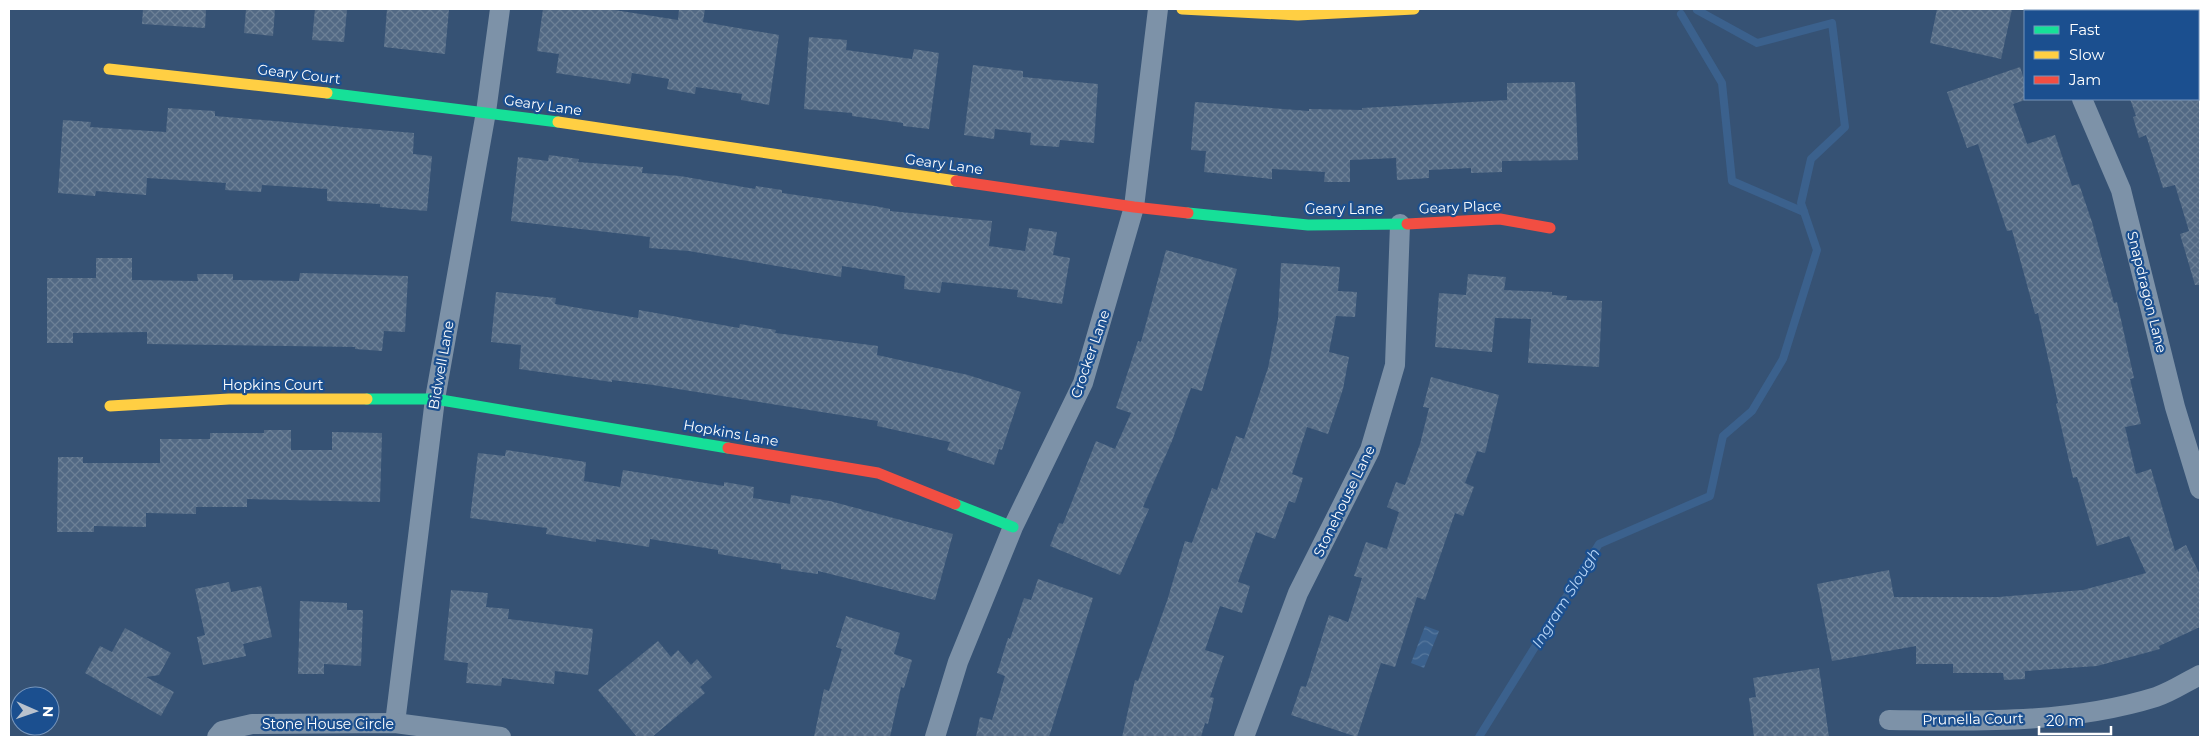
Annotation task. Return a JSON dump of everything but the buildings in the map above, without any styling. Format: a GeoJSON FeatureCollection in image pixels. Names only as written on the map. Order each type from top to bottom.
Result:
{"type":"FeatureCollection","features":[{"type":"Feature","properties":{"kind":"street","name":"Bidwell Lane"},"geometry":{"type":"LineString","coordinates":[[395,723],[435,399],[486,112],[500,9]]}},
{"type":"Feature","properties":{"kind":"street","name":"Crocker Lane"},"geometry":{"type":"LineString","coordinates":[[935,737],[958,662],[1014,527],[1083,383],[1134,206],[1158,9]]}},
{"type":"Feature","properties":{"kind":"street"},"geometry":{"type":"LineString","coordinates":[[1182,9],[1228,13],[1414,9]]}},
{"type":"Feature","properties":{"kind":"street","name":"Geary Court"},"geometry":{"type":"LineString","coordinates":[[109,69],[237,82],[486,112]]}},
{"type":"Feature","properties":{"kind":"street","name":"Snapdragon Lane"},"geometry":{"type":"LineString","coordinates":[[2082,100],[2121,190],[2175,407],[2200,489]]}},
{"type":"Feature","properties":{"kind":"street","name":"Geary Lane"},"geometry":{"type":"LineString","coordinates":[[486,112],[1134,206],[1308,225],[1400,224]]}},
{"type":"Feature","properties":{"kind":"street","name":"Geary Place"},"geometry":{"type":"LineString","coordinates":[[1400,224],[1500,219],[1550,228]]}},
{"type":"Feature","properties":{"kind":"street","name":"Stonehouse Lane"},"geometry":{"type":"LineString","coordinates":[[1244,737],[1298,593],[1370,450],[1395,365],[1400,224]]}},
{"type":"Feature","properties":{"kind":"street","name":"Hopkins Court"},"geometry":{"type":"LineString","coordinates":[[110,406],[229,400],[435,399]]}},
{"type":"Feature","properties":{"kind":"street","name":"Hopkins Lane"},"geometry":{"type":"LineString","coordinates":[[435,399],[878,473],[1014,527]]}},
{"type":"Feature","properties":{"kind":"street","name":"Prunella Court"},"geometry":{"type":"LineString","coordinates":[[1889,720],[1988,722],[2070,716],[2156,697],[2200,675]]}},
{"type":"Feature","properties":{"kind":"street","name":"Stone House Circle"},"geometry":{"type":"LineString","coordinates":[[217,737],[222,731],[252,724],[395,723],[501,737]]}},
{"type":"Feature","properties":{"kind":"water"},"geometry":{"type":"Polygon","coordinates":[[[1425,626],[1439,631],[1424,668],[1411,663],[1425,626]]]}},
{"type":"Feature","properties":{"kind":"waterway","name":"Ingram Slough"},"geometry":{"type":"LineString","coordinates":[[1479,737],[1599,544],[1710,496],[1723,436],[1752,411],[1783,359],[1817,250],[1801,203],[1811,159],[1845,127],[1832,23],[1757,43],[1697,10]]}},
{"type":"Feature","properties":{"kind":"waterway"},"geometry":{"type":"LineString","coordinates":[[1681,14],[1722,83],[1732,181],[1804,212]]}},
{"type":"Feature","properties":{"kind":"traffic: fast"},"geometry":{"type":"LineString","coordinates":[[327,93],[558,122]]}},
{"type":"Feature","properties":{"kind":"traffic: fast"},"geometry":{"type":"LineString","coordinates":[[1188,213],[1308,225],[1407,224]]}},
{"type":"Feature","properties":{"kind":"traffic: fast"},"geometry":{"type":"LineString","coordinates":[[367,399],[435,399],[728,448]]}},
{"type":"Feature","properties":{"kind":"traffic: fast"},"geometry":{"type":"LineString","coordinates":[[955,504],[1013,527]]}},
{"type":"Feature","properties":{"kind":"traffic: slow"},"geometry":{"type":"LineString","coordinates":[[1182,9],[1298,15],[1414,9]]}},
{"type":"Feature","properties":{"kind":"traffic: slow"},"geometry":{"type":"LineString","coordinates":[[109,69],[327,93]]}},
{"type":"Feature","properties":{"kind":"traffic: slow"},"geometry":{"type":"LineString","coordinates":[[558,122],[956,181]]}},
{"type":"Feature","properties":{"kind":"traffic: slow"},"geometry":{"type":"LineString","coordinates":[[110,406],[229,399],[367,399]]}},
{"type":"Feature","properties":{"kind":"traffic: jam"},"geometry":{"type":"LineString","coordinates":[[956,181],[1188,213]]}},
{"type":"Feature","properties":{"kind":"traffic: jam"},"geometry":{"type":"LineString","coordinates":[[1407,224],[1500,219],[1550,228]]}},
{"type":"Feature","properties":{"kind":"traffic: jam"},"geometry":{"type":"LineString","coordinates":[[728,448],[878,473],[955,504]]}}]}
